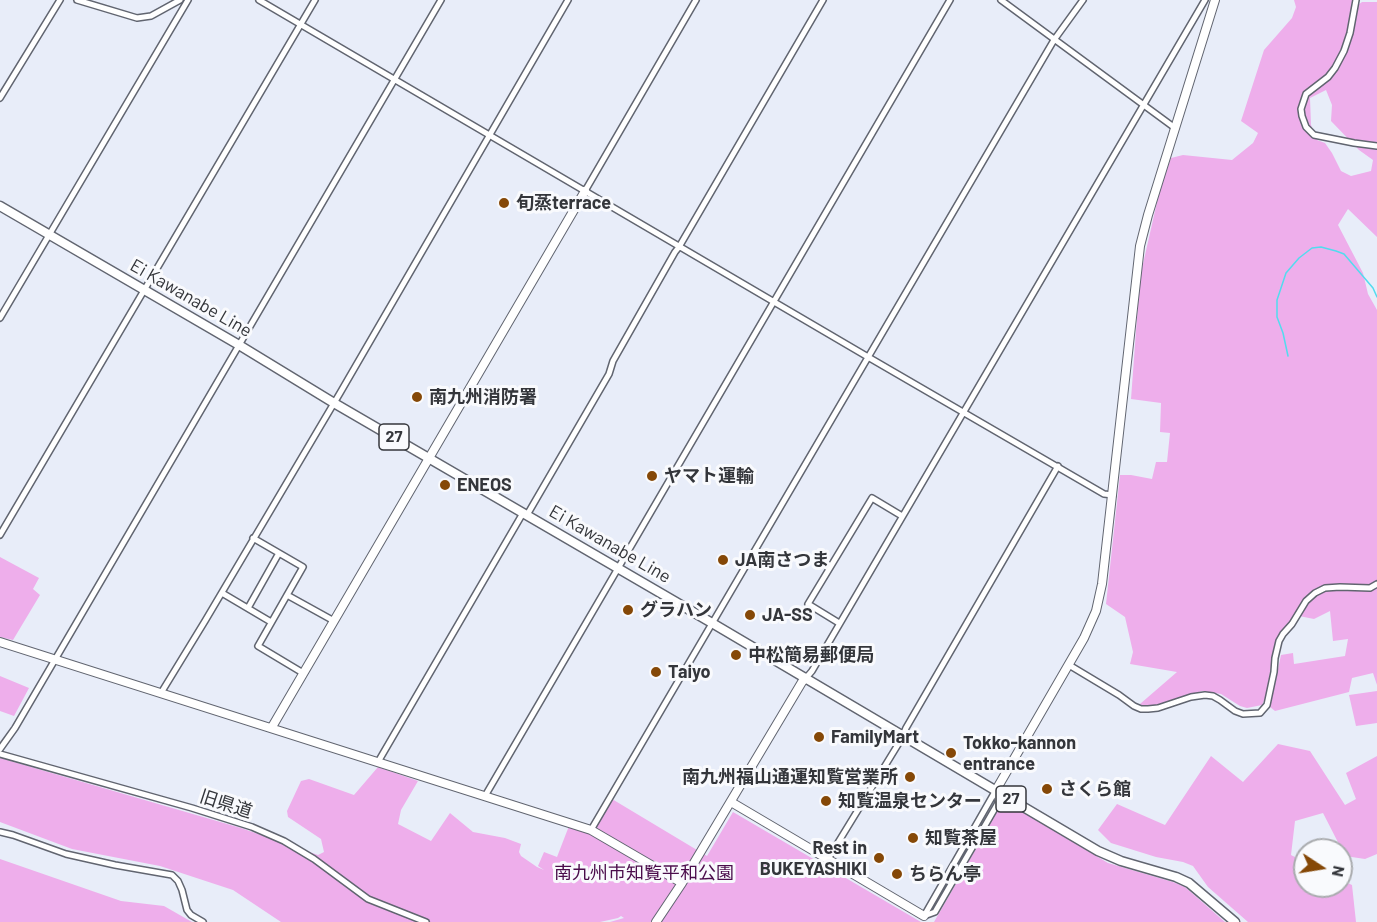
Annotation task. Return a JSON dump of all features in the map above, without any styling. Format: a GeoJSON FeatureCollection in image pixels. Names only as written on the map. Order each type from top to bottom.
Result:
{"type":"FeatureCollection","features":[{"type":"Feature","properties":{"kind":"main road","name":"Ei Kawanabe Line"},"geometry":{"type":"LineString","coordinates":[[0,207],[1110,856],[1189,883],[1235,922]]}},
{"type":"Feature","properties":{"kind":"street"},"geometry":{"type":"LineString","coordinates":[[0,98],[60,0]]}},
{"type":"Feature","properties":{"kind":"street"},"geometry":{"type":"LineString","coordinates":[[77,0],[137,18],[145,18],[180,0]]}},
{"type":"Feature","properties":{"kind":"street"},"geometry":{"type":"LineString","coordinates":[[0,318],[188,0]]}},
{"type":"Feature","properties":{"kind":"street"},"geometry":{"type":"LineString","coordinates":[[259,0],[1104,494],[1113,495]]}},
{"type":"Feature","properties":{"kind":"street"},"geometry":{"type":"LineString","coordinates":[[0,535],[315,0]]}},
{"type":"Feature","properties":{"kind":"street"},"geometry":{"type":"LineString","coordinates":[[0,749],[15,728],[441,0]]}},
{"type":"Feature","properties":{"kind":"street"},"geometry":{"type":"LineString","coordinates":[[161,693],[222,594],[568,0]]}},
{"type":"Feature","properties":{"kind":"street"},"geometry":{"type":"LineString","coordinates":[[272,727],[696,0]]}},
{"type":"Feature","properties":{"kind":"street"},"geometry":{"type":"LineString","coordinates":[[378,762],[609,374],[618,351],[823,0]]}},
{"type":"Feature","properties":{"kind":"street"},"geometry":{"type":"LineString","coordinates":[[485,795],[950,0]]}},
{"type":"Feature","properties":{"kind":"street"},"geometry":{"type":"LineString","coordinates":[[1000,0],[1175,128]]}},
{"type":"Feature","properties":{"kind":"street"},"geometry":{"type":"LineString","coordinates":[[591,830],[1054,40],[1083,0]]}},
{"type":"Feature","properties":{"kind":"street"},"geometry":{"type":"LineString","coordinates":[[656,922],[682,883],[802,682],[813,670],[1205,0]]}},
{"type":"Feature","properties":{"kind":"street"},"geometry":{"type":"LineString","coordinates":[[731,802],[924,916],[935,912],[998,803],[996,790],[1069,665],[1089,627],[1100,598],[1140,246],[1215,0]]}},
{"type":"Feature","properties":{"kind":"street"},"geometry":{"type":"LineString","coordinates":[[1349,0],[1355,3],[1350,33],[1344,51],[1328,77],[1306,94],[1301,109],[1302,116],[1306,127],[1314,135],[1377,146]]}},
{"type":"Feature","properties":{"kind":"street"},"geometry":{"type":"LineString","coordinates":[[828,859],[903,735],[1058,466]]}},
{"type":"Feature","properties":{"kind":"street"},"geometry":{"type":"LineString","coordinates":[[839,623],[808,604],[872,498],[902,516]]}},
{"type":"Feature","properties":{"kind":"street"},"geometry":{"type":"LineString","coordinates":[[254,538],[303,567],[258,646],[303,673]]}},
{"type":"Feature","properties":{"kind":"street"},"geometry":{"type":"LineString","coordinates":[[248,608],[279,553]]}},
{"type":"Feature","properties":{"kind":"street"},"geometry":{"type":"LineString","coordinates":[[1069,665],[1134,706],[1148,710],[1205,695],[1213,696],[1242,714],[1260,713],[1267,705],[1279,641],[1306,601],[1325,588],[1370,588],[1377,584]]}},
{"type":"Feature","properties":{"kind":"street"},"geometry":{"type":"LineString","coordinates":[[222,594],[271,622]]}},
{"type":"Feature","properties":{"kind":"street"},"geometry":{"type":"LineString","coordinates":[[287,596],[334,621]]}},
{"type":"Feature","properties":{"kind":"street"},"geometry":{"type":"LineString","coordinates":[[0,642],[591,830],[682,883]]}},
{"type":"Feature","properties":{"kind":"street","name":"旧県道"},"geometry":{"type":"LineString","coordinates":[[0,754],[252,827],[284,841],[368,899],[426,922]]}},
{"type":"Feature","properties":{"kind":"street"},"geometry":{"type":"LineString","coordinates":[[0,832],[66,854],[172,874],[183,890],[187,910],[203,922]]}},
{"type":"Feature","properties":{"kind":"green space"},"geometry":{"type":"Polygon","coordinates":[[[1294,0],[1352,0],[1351,10],[1362,2],[1377,2],[1377,237],[1348,209],[1338,225],[1363,273],[1368,294],[1377,310],[1377,685],[1373,673],[1352,678],[1349,692],[1275,711],[1270,707],[1281,655],[1293,653],[1294,664],[1345,656],[1348,639],[1333,641],[1330,611],[1314,619],[1294,615],[1275,643],[1266,696],[1262,705],[1247,708],[1221,694],[1202,691],[1153,706],[1143,706],[1140,704],[1177,672],[1130,664],[1133,652],[1125,617],[1106,604],[1120,475],[1152,479],[1156,462],[1167,462],[1170,433],[1160,432],[1161,403],[1131,399],[1140,277],[1160,189],[1171,158],[1183,155],[1232,160],[1253,143],[1258,133],[1241,121],[1264,50],[1292,18],[1296,7],[1294,0]],[[1326,90],[1310,98],[1311,125],[1317,140],[1325,143],[1341,171],[1351,176],[1371,171],[1373,160],[1359,150],[1331,121],[1332,105],[1326,90]]]}},
{"type":"Feature","properties":{"kind":"green space"},"geometry":{"type":"Polygon","coordinates":[[[0,557],[39,578],[33,589],[40,595],[13,640],[0,637],[0,557]]]}},
{"type":"Feature","properties":{"kind":"green space"},"geometry":{"type":"Polygon","coordinates":[[[0,676],[29,688],[14,716],[0,711],[0,676]]]}},
{"type":"Feature","properties":{"kind":"green space"},"geometry":{"type":"Polygon","coordinates":[[[1377,691],[1377,723],[1356,726],[1349,695],[1377,691]]]}},
{"type":"Feature","properties":{"kind":"green space"},"geometry":{"type":"Polygon","coordinates":[[[1278,744],[1310,751],[1345,805],[1356,799],[1346,773],[1377,756],[1377,854],[1365,859],[1353,857],[1353,838],[1336,838],[1323,813],[1295,821],[1291,855],[1293,856],[1293,898],[1353,898],[1353,894],[1356,922],[1248,922],[1208,887],[1193,866],[1111,843],[1098,830],[1117,804],[1165,825],[1211,756],[1243,782],[1278,744]]]}},
{"type":"Feature","properties":{"kind":"green space","name":"南九州市知覧平和公園"},"geometry":{"type":"Polygon","coordinates":[[[0,758],[241,828],[318,855],[324,852],[321,839],[288,817],[287,811],[301,781],[309,779],[354,795],[378,767],[418,781],[401,810],[398,824],[431,841],[450,813],[473,832],[505,838],[521,844],[519,852],[521,856],[544,870],[538,866],[544,852],[557,857],[569,826],[591,834],[612,799],[707,856],[733,812],[921,922],[610,922],[624,918],[621,916],[600,922],[281,922],[233,890],[160,866],[72,849],[0,822],[0,758]]]}},
{"type":"Feature","properties":{"kind":"green space"},"geometry":{"type":"Polygon","coordinates":[[[1006,805],[1012,806],[1108,863],[1185,887],[1225,922],[934,922],[997,812],[1006,805]]]}},
{"type":"Feature","properties":{"kind":"green space"},"geometry":{"type":"Polygon","coordinates":[[[0,859],[121,901],[164,906],[192,922],[0,922],[0,859]]]}},
{"type":"Feature","properties":{"kind":"waterway"},"geometry":{"type":"LineString","coordinates":[[1288,356],[1277,317],[1277,300],[1286,273],[1299,258],[1312,248],[1321,247],[1344,254],[1373,288],[1377,297]]}},
{"type":"Feature","properties":{"kind":"place","name":"旬蒸terrace"},"geometry":{"type":"Point","coordinates":[504,203]}},
{"type":"Feature","properties":{"kind":"place","name":"南九州消防署"},"geometry":{"type":"Point","coordinates":[417,397]}},
{"type":"Feature","properties":{"kind":"place","name":"ヤマト運輸"},"geometry":{"type":"Point","coordinates":[652,476]}},
{"type":"Feature","properties":{"kind":"place","name":"ENEOS"},"geometry":{"type":"Point","coordinates":[445,485]}},
{"type":"Feature","properties":{"kind":"place","name":"JA南さつま"},"geometry":{"type":"Point","coordinates":[723,560]}},
{"type":"Feature","properties":{"kind":"place","name":"グラハン"},"geometry":{"type":"Point","coordinates":[628,610]}},
{"type":"Feature","properties":{"kind":"place","name":"JA-SS"},"geometry":{"type":"Point","coordinates":[750,615]}},
{"type":"Feature","properties":{"kind":"place","name":"中松簡易郵便局"},"geometry":{"type":"Point","coordinates":[736,655]}},
{"type":"Feature","properties":{"kind":"place","name":"Taiyo"},"geometry":{"type":"Point","coordinates":[656,672]}},
{"type":"Feature","properties":{"kind":"place","name":"FamilyMart"},"geometry":{"type":"Point","coordinates":[819,737]}},
{"type":"Feature","properties":{"kind":"place","name":"Tokko-kannon entrance"},"geometry":{"type":"Point","coordinates":[951,753]}},
{"type":"Feature","properties":{"kind":"place","name":"南九州福山通運知覧営業所"},"geometry":{"type":"Point","coordinates":[910,777]}},
{"type":"Feature","properties":{"kind":"place","name":"さくら館"},"geometry":{"type":"Point","coordinates":[1047,789]}},
{"type":"Feature","properties":{"kind":"place","name":"知覧温泉センター"},"geometry":{"type":"Point","coordinates":[826,801]}},
{"type":"Feature","properties":{"kind":"place","name":"知覧茶屋"},"geometry":{"type":"Point","coordinates":[913,838]}},
{"type":"Feature","properties":{"kind":"place","name":"Rest in BUKEYASHIKI"},"geometry":{"type":"Point","coordinates":[879,858]}},
{"type":"Feature","properties":{"kind":"place","name":"ちらん亭"},"geometry":{"type":"Point","coordinates":[897,874]}}]}
